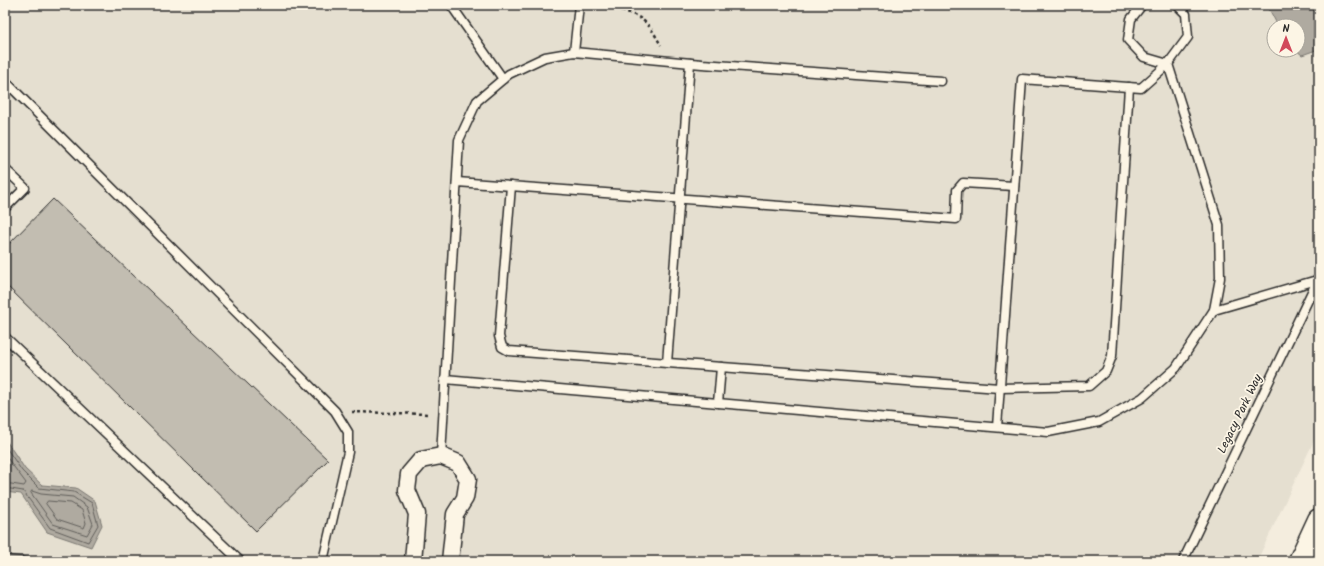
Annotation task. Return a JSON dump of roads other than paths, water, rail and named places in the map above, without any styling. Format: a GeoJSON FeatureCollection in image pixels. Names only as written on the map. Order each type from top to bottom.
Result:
{"type":"FeatureCollection","features":[{"type":"Feature","properties":{"kind":"highway"},"geometry":{"type":"LineString","coordinates":[[1300,561],[1319,520]]}},
{"type":"Feature","properties":{"kind":"street"},"geometry":{"type":"LineString","coordinates":[[413,561],[417,514],[407,490],[409,474],[421,460],[441,456],[458,463],[468,479],[465,498],[455,514],[450,561]]}},
{"type":"Feature","properties":{"kind":"lane"},"geometry":{"type":"LineString","coordinates":[[451,5],[503,79]]}},
{"type":"Feature","properties":{"kind":"lane"},"geometry":{"type":"LineString","coordinates":[[574,52],[578,5]]}},
{"type":"Feature","properties":{"kind":"lane"},"geometry":{"type":"LineString","coordinates":[[1142,5],[1131,19],[1128,40],[1144,57],[1168,64]]}},
{"type":"Feature","properties":{"kind":"lane"},"geometry":{"type":"LineString","coordinates":[[996,427],[1022,79],[1141,88],[1168,64],[1188,37],[1186,14],[1177,5]]}},
{"type":"Feature","properties":{"kind":"lane"},"geometry":{"type":"LineString","coordinates":[[441,456],[459,140],[476,101],[509,74],[545,57],[574,52],[690,63],[941,81]]}},
{"type":"Feature","properties":{"kind":"lane"},"geometry":{"type":"LineString","coordinates":[[667,363],[690,63]]}},
{"type":"Feature","properties":{"kind":"lane"},"geometry":{"type":"LineString","coordinates":[[446,379],[1048,432],[1099,422],[1142,398],[1176,368],[1214,310],[1220,278],[1218,225],[1168,64]]}},
{"type":"Feature","properties":{"kind":"lane"},"geometry":{"type":"LineString","coordinates":[[5,81],[335,411],[348,432],[348,452],[323,561]]}},
{"type":"Feature","properties":{"kind":"lane"},"geometry":{"type":"LineString","coordinates":[[512,186],[499,336],[502,346],[509,351],[999,388],[1089,386],[1106,371],[1112,356],[1129,87]]}},
{"type":"Feature","properties":{"kind":"lane"},"geometry":{"type":"LineString","coordinates":[[5,169],[25,188],[5,208]]}},
{"type":"Feature","properties":{"kind":"lane"},"geometry":{"type":"LineString","coordinates":[[457,182],[956,219],[957,190],[963,183],[1014,186]]}},
{"type":"Feature","properties":{"kind":"lane"},"geometry":{"type":"LineString","coordinates":[[1214,310],[1318,279]]}},
{"type":"Feature","properties":{"kind":"lane","name":"Legacy Park Way"},"geometry":{"type":"LineString","coordinates":[[1183,561],[1318,279]]}},
{"type":"Feature","properties":{"kind":"lane"},"geometry":{"type":"LineString","coordinates":[[5,337],[240,561]]}},
{"type":"Feature","properties":{"kind":"lane"},"geometry":{"type":"LineString","coordinates":[[718,403],[721,367]]}},
{"type":"Feature","properties":{"kind":"water"},"geometry":{"type":"Polygon","coordinates":[[[1267,5],[1319,5],[1319,49],[1306,54],[1306,18],[1274,18],[1267,5]]]}},
{"type":"Feature","properties":{"kind":"water"},"geometry":{"type":"Polygon","coordinates":[[[5,439],[25,469],[42,485],[76,488],[95,501],[102,525],[91,547],[47,532],[21,494],[5,492],[5,439]]]}}]}
